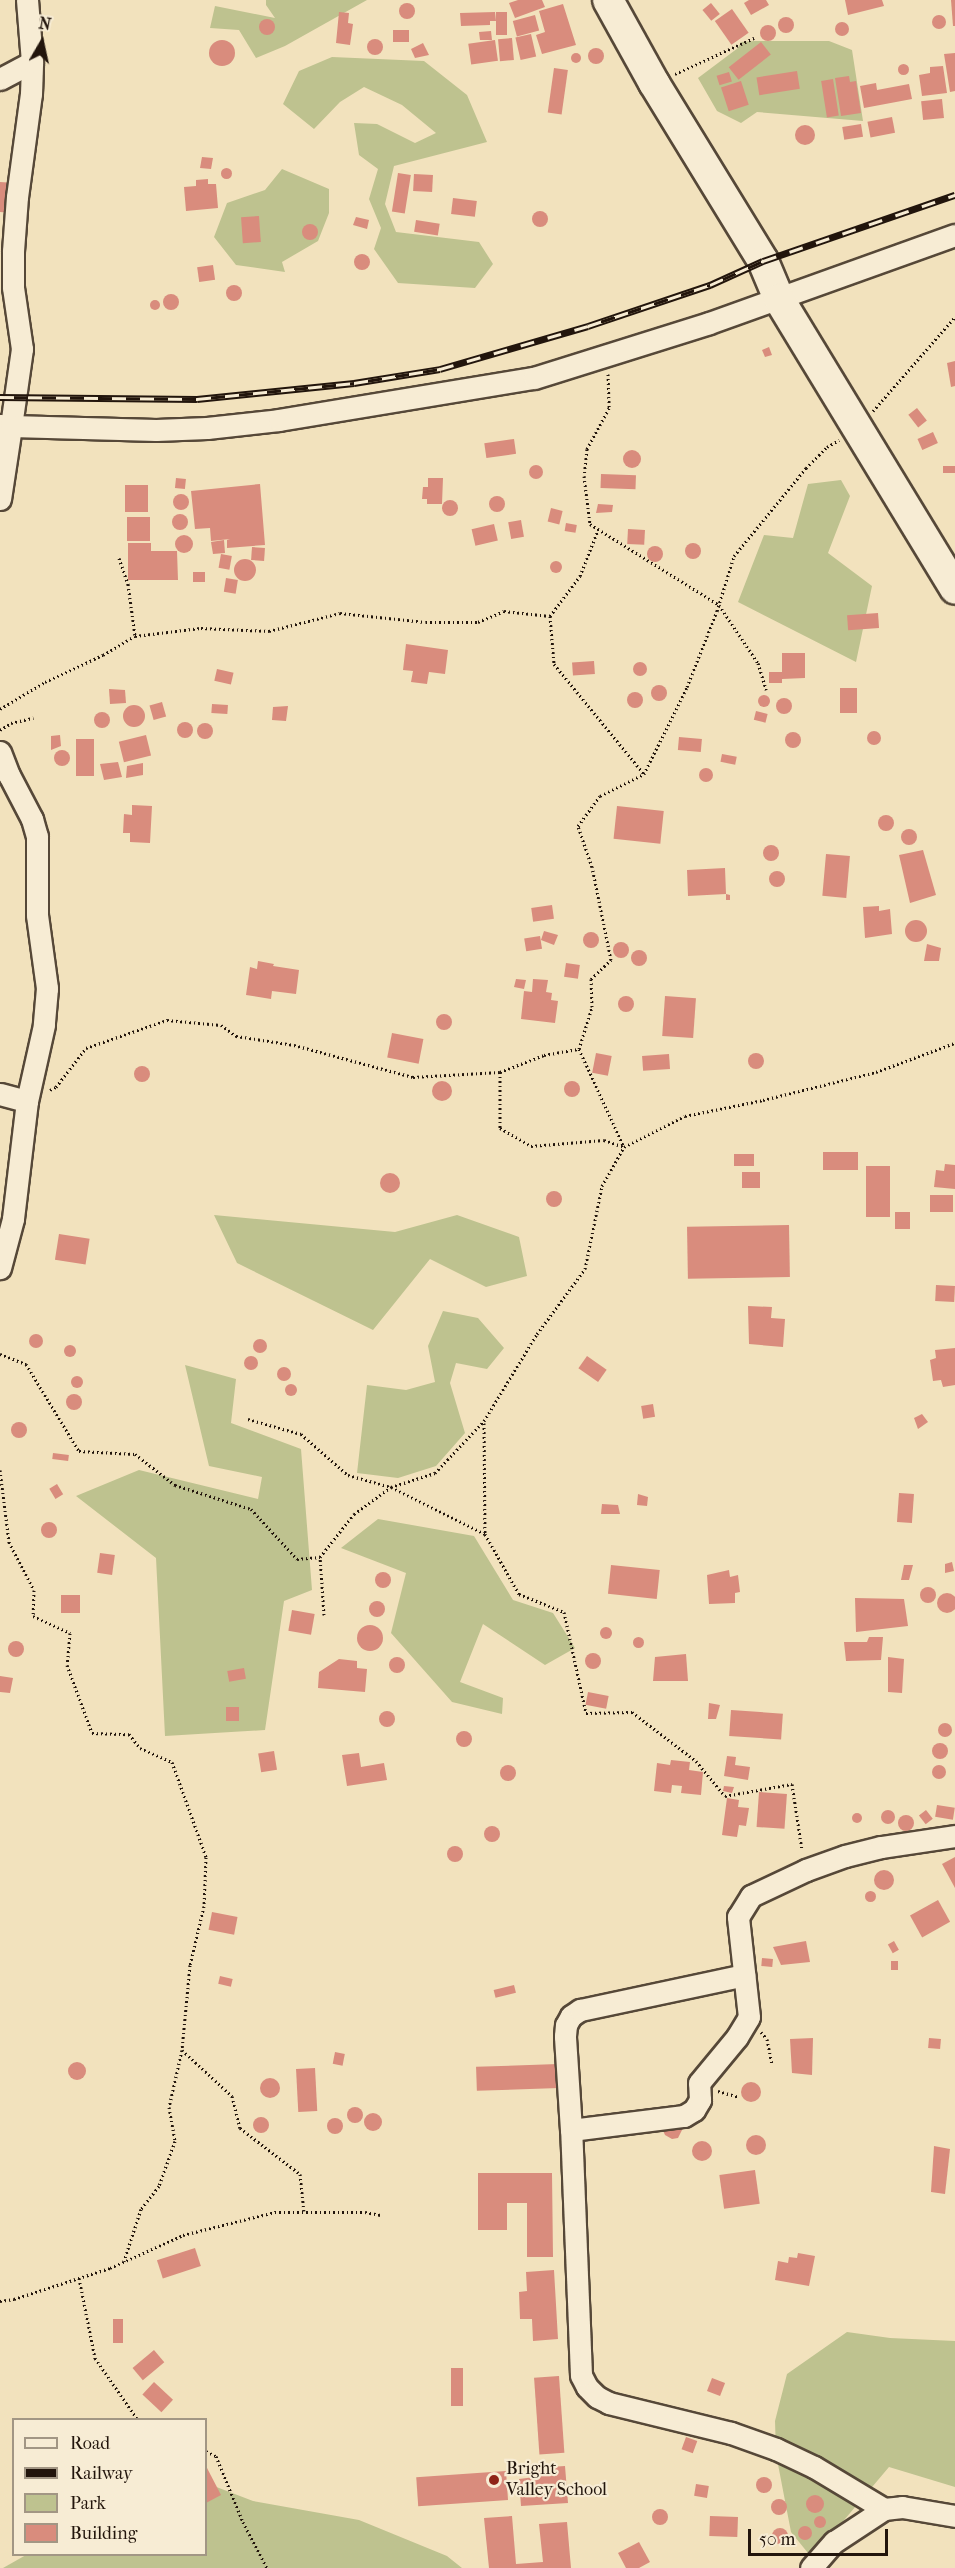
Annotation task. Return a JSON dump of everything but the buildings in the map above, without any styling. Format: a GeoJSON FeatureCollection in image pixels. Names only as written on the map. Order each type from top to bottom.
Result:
{"type":"FeatureCollection","features":[{"type":"Feature","properties":{"kind":"street"},"geometry":{"type":"LineString","coordinates":[[0,499],[5,425],[22,349],[22,333],[13,287],[14,223],[28,124],[32,62],[27,0]]}},
{"type":"Feature","properties":{"kind":"street"},"geometry":{"type":"LineString","coordinates":[[608,0],[654,83],[763,261],[779,299],[955,589]]}},
{"type":"Feature","properties":{"kind":"street"},"geometry":{"type":"LineString","coordinates":[[0,79],[32,62]]}},
{"type":"Feature","properties":{"kind":"street"},"geometry":{"type":"LineString","coordinates":[[5,425],[156,430],[279,420],[534,378],[608,357],[779,299],[955,235]]}},
{"type":"Feature","properties":{"kind":"street"},"geometry":{"type":"LineString","coordinates":[[0,752],[32,819],[38,845],[37,915],[47,971],[44,1025],[27,1101],[14,1219],[0,1268]]}},
{"type":"Feature","properties":{"kind":"street"},"geometry":{"type":"LineString","coordinates":[[0,1094],[27,1101]]}},
{"type":"Feature","properties":{"kind":"street"},"geometry":{"type":"LineString","coordinates":[[571,2130],[638,2124],[690,2113],[699,2100],[699,2083],[738,2037],[748,2017],[738,1917],[744,1905],[758,1892],[806,1870],[881,1847],[955,1836]]}},
{"type":"Feature","properties":{"kind":"street"},"geometry":{"type":"LineString","coordinates":[[744,1975],[580,2010],[571,2016],[566,2025],[581,2375],[587,2387],[597,2397],[609,2403],[731,2433],[776,2449],[814,2467],[884,2509]]}},
{"type":"Feature","properties":{"kind":"street"},"geometry":{"type":"LineString","coordinates":[[811,2568],[834,2542],[884,2509],[902,2507],[955,2516]]}},
{"type":"Feature","properties":{"kind":"path"},"geometry":{"type":"LineString","coordinates":[[654,83],[754,38]]}},
{"type":"Feature","properties":{"kind":"path"},"geometry":{"type":"LineString","coordinates":[[624,1147],[579,1049],[591,1007],[591,979],[611,960],[592,867],[578,826],[600,796],[644,774],[687,687],[719,605],[734,556],[806,468],[827,447],[858,428],[955,317]]}},
{"type":"Feature","properties":{"kind":"path"},"geometry":{"type":"LineString","coordinates":[[608,357],[609,408],[587,449],[584,476],[590,524],[719,605],[758,663],[766,690]]}},
{"type":"Feature","properties":{"kind":"path"},"geometry":{"type":"LineString","coordinates":[[598,530],[580,576],[550,616],[554,664],[644,774]]}},
{"type":"Feature","properties":{"kind":"path"},"geometry":{"type":"LineString","coordinates":[[119,558],[128,584],[135,636]]}},
{"type":"Feature","properties":{"kind":"path"},"geometry":{"type":"LineString","coordinates":[[0,709],[45,681],[103,655],[135,636],[201,628],[269,631],[340,613],[426,622],[478,622],[504,611],[550,616]]}},
{"type":"Feature","properties":{"kind":"path"},"geometry":{"type":"LineString","coordinates":[[0,730],[11,723],[33,718]]}},
{"type":"Feature","properties":{"kind":"path"},"geometry":{"type":"LineString","coordinates":[[27,1101],[56,1087],[87,1048],[167,1020],[221,1025],[236,1036],[294,1045],[413,1077],[500,1072],[544,1055],[579,1049]]}},
{"type":"Feature","properties":{"kind":"path"},"geometry":{"type":"LineString","coordinates":[[324,1615],[320,1557],[354,1514],[391,1486],[435,1473],[484,1421],[537,1334],[585,1269],[602,1186],[624,1147],[685,1116],[876,1072],[955,1043]]}},
{"type":"Feature","properties":{"kind":"path"},"geometry":{"type":"LineString","coordinates":[[500,1072],[500,1128],[531,1146],[604,1140],[624,1147]]}},
{"type":"Feature","properties":{"kind":"path"},"geometry":{"type":"LineString","coordinates":[[0,1354],[26,1364],[79,1451],[135,1454],[175,1485],[251,1509],[297,1559],[320,1557]]}},
{"type":"Feature","properties":{"kind":"path"},"geometry":{"type":"LineString","coordinates":[[248,1419],[301,1434],[348,1475],[391,1486],[485,1534]]}},
{"type":"Feature","properties":{"kind":"path"},"geometry":{"type":"LineString","coordinates":[[484,1421],[485,1534],[519,1594],[564,1612],[586,1713],[632,1712],[696,1761],[725,1796],[792,1784],[806,1870]]}},
{"type":"Feature","properties":{"kind":"path"},"geometry":{"type":"LineString","coordinates":[[0,1470],[9,1542],[34,1590],[33,1616],[70,1633],[67,1665],[92,1733],[129,1734],[140,1748],[172,1762],[206,1857],[204,1906],[190,1965],[182,2050],[169,2107],[175,2140],[159,2186],[141,2209],[124,2261]]}},
{"type":"Feature","properties":{"kind":"path"},"geometry":{"type":"LineString","coordinates":[[748,2017],[767,2039],[772,2065]]}},
{"type":"Feature","properties":{"kind":"path"},"geometry":{"type":"LineString","coordinates":[[182,2050],[232,2096],[240,2128],[300,2174],[304,2212]]}},
{"type":"Feature","properties":{"kind":"path"},"geometry":{"type":"LineString","coordinates":[[0,2301],[14,2299],[79,2278],[183,2235],[275,2212],[365,2212],[381,2215]]}},
{"type":"Feature","properties":{"kind":"path"},"geometry":{"type":"LineString","coordinates":[[79,2278],[94,2358],[137,2418]]}},
{"type":"Feature","properties":{"kind":"path"},"geometry":{"type":"LineString","coordinates":[[207,2452],[216,2456],[243,2522],[267,2568]]}},
{"type":"Feature","properties":{"kind":"green space"},"geometry":{"type":"Polygon","coordinates":[[[266,0],[367,0],[285,46],[256,58],[239,30],[210,28],[215,6],[275,18],[266,5],[266,0]]]}},
{"type":"Feature","properties":{"kind":"green space"},"geometry":{"type":"Polygon","coordinates":[[[829,41],[852,50],[863,121],[757,112],[741,123],[717,111],[698,78],[738,48],[741,42],[829,41]]]}},
{"type":"Feature","properties":{"kind":"green space"},"geometry":{"type":"Polygon","coordinates":[[[332,57],[424,61],[467,95],[487,142],[394,166],[385,204],[396,232],[479,242],[493,264],[475,288],[398,283],[374,249],[381,228],[369,199],[378,169],[359,155],[354,123],[377,124],[415,143],[436,133],[402,105],[364,87],[340,102],[314,129],[283,104],[299,71],[332,57]]]}},
{"type":"Feature","properties":{"kind":"green space"},"geometry":{"type":"Polygon","coordinates":[[[282,169],[329,189],[329,213],[318,241],[282,262],[285,272],[236,265],[214,237],[227,203],[265,190],[282,169]]]}},
{"type":"Feature","properties":{"kind":"green space"},"geometry":{"type":"Polygon","coordinates":[[[841,480],[850,496],[828,553],[872,586],[856,662],[738,602],[764,535],[793,538],[808,484],[841,480]]]}},
{"type":"Feature","properties":{"kind":"green space"},"geometry":{"type":"Polygon","coordinates":[[[214,1215],[395,1232],[457,1215],[519,1237],[527,1276],[486,1287],[430,1259],[373,1330],[237,1263],[214,1215]]]}},
{"type":"Feature","properties":{"kind":"green space"},"geometry":{"type":"Polygon","coordinates":[[[443,1311],[478,1318],[504,1348],[487,1369],[456,1363],[450,1383],[465,1433],[436,1466],[398,1478],[357,1473],[367,1385],[406,1390],[435,1382],[428,1346],[443,1311]]]}},
{"type":"Feature","properties":{"kind":"green space"},"geometry":{"type":"Polygon","coordinates":[[[185,1365],[236,1379],[231,1423],[301,1449],[312,1590],[284,1601],[265,1730],[165,1736],[156,1558],[76,1496],[139,1470],[258,1499],[262,1477],[209,1466],[185,1365]]]}},
{"type":"Feature","properties":{"kind":"green space"},"geometry":{"type":"Polygon","coordinates":[[[378,1519],[474,1536],[513,1600],[553,1613],[575,1648],[545,1665],[483,1624],[460,1682],[503,1698],[502,1714],[452,1702],[391,1633],[406,1573],[341,1548],[378,1519]]]}},
{"type":"Feature","properties":{"kind":"green space"},"geometry":{"type":"Polygon","coordinates":[[[847,2332],[890,2338],[955,2341],[955,2487],[889,2467],[812,2558],[791,2532],[776,2454],[775,2421],[787,2374],[847,2332]]]}},
{"type":"Feature","properties":{"kind":"green space"},"geometry":{"type":"Polygon","coordinates":[[[207,2483],[253,2501],[359,2520],[447,2556],[462,2568],[3,2568],[24,2556],[207,2556],[207,2483]]]}},
{"type":"Feature","properties":{"kind":"railway"},"geometry":{"type":"LineString","coordinates":[[0,397],[197,399],[354,383],[440,369],[588,326],[710,285],[763,261],[955,195]]}},
{"type":"Feature","properties":{"kind":"place","name":"Bright Valley School"},"geometry":{"type":"Point","coordinates":[494,2480]}}]}
